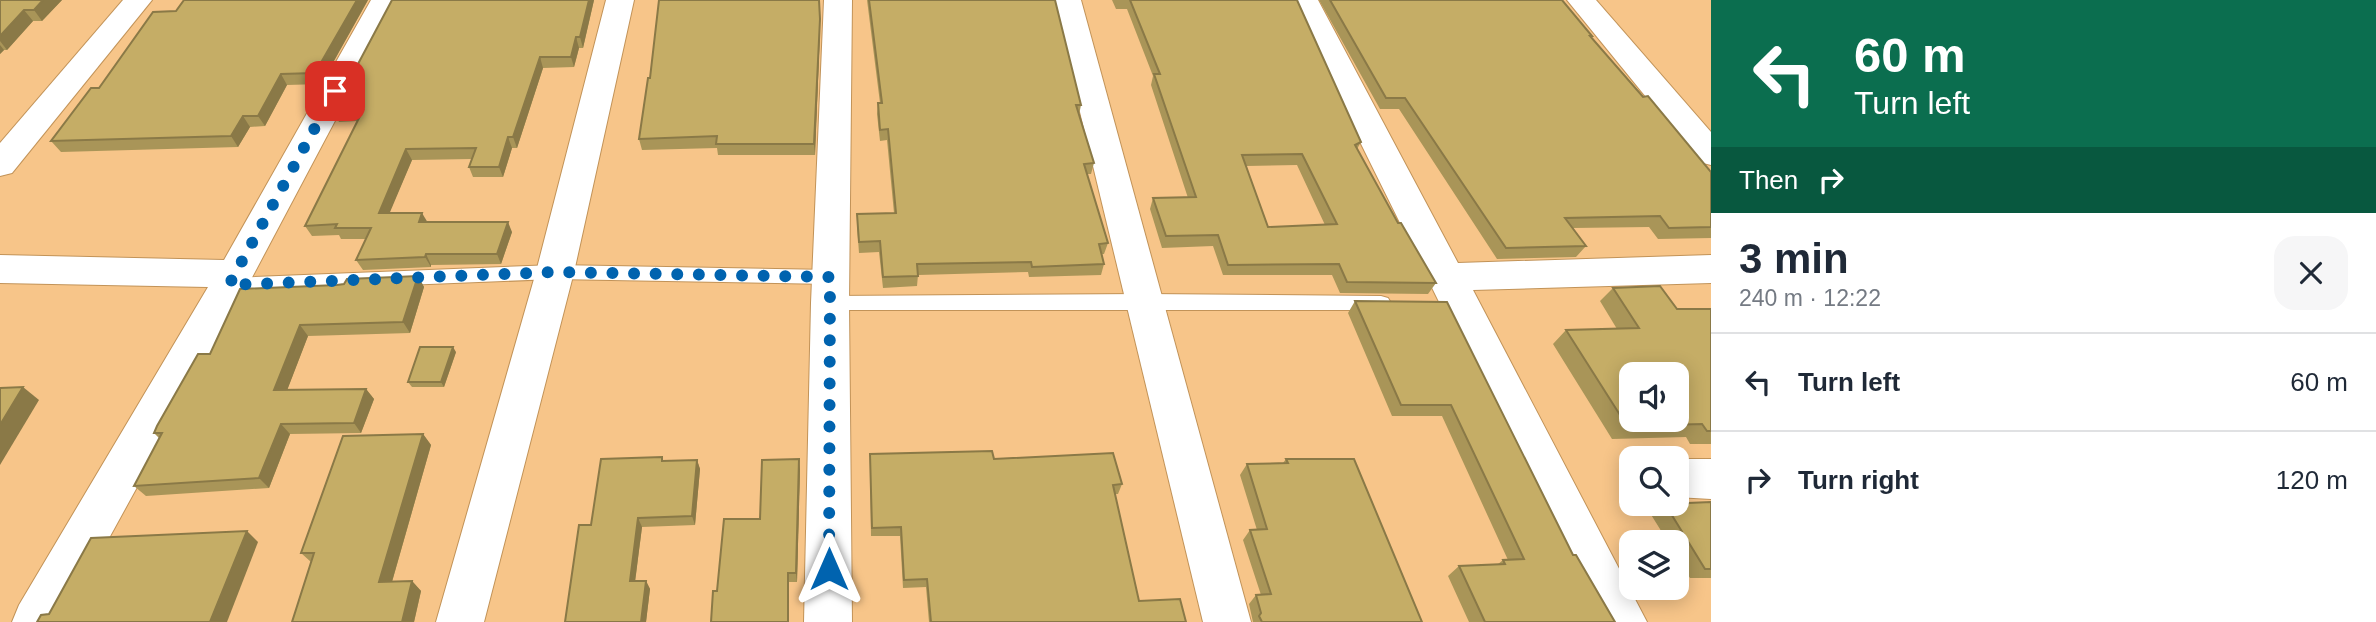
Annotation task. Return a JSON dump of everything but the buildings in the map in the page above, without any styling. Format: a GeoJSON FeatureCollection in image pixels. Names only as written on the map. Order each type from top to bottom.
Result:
{"type":"FeatureCollection","features":[{"type":"Feature","properties":{"kind":"street"},"geometry":{"type":"LineString","coordinates":[[0,165],[138,0]]}},
{"type":"Feature","properties":{"kind":"street"},"geometry":{"type":"LineString","coordinates":[[36,622],[232,279],[385,0]]}},
{"type":"Feature","properties":{"kind":"street"},"geometry":{"type":"LineString","coordinates":[[460,622],[555,272],[620,0]]}},
{"type":"Feature","properties":{"kind":"street"},"geometry":{"type":"LineString","coordinates":[[828,622],[830,290],[838,0]]}},
{"type":"Feature","properties":{"kind":"street"},"geometry":{"type":"LineString","coordinates":[[1067,0],[1227,622]]}},
{"type":"Feature","properties":{"kind":"street"},"geometry":{"type":"LineString","coordinates":[[1304,0],[1446,295],[1623,622]]}},
{"type":"Feature","properties":{"kind":"street"},"geometry":{"type":"LineString","coordinates":[[1581,0],[1711,154]]}},
{"type":"Feature","properties":{"kind":"street"},"geometry":{"type":"LineString","coordinates":[[0,269],[232,279]]}},
{"type":"Feature","properties":{"kind":"street"},"geometry":{"type":"LineString","coordinates":[[1446,295],[1711,269]]}},
{"type":"Feature","properties":{"kind":"lane"},"geometry":{"type":"LineString","coordinates":[[232,279],[555,272],[830,290],[1145,300],[1404,303]]}},
{"type":"Feature","properties":{"kind":"route"},"geometry":{"type":"LineString","coordinates":[[335,91],[229,285],[555,272],[830,277],[829,569]]}}]}
